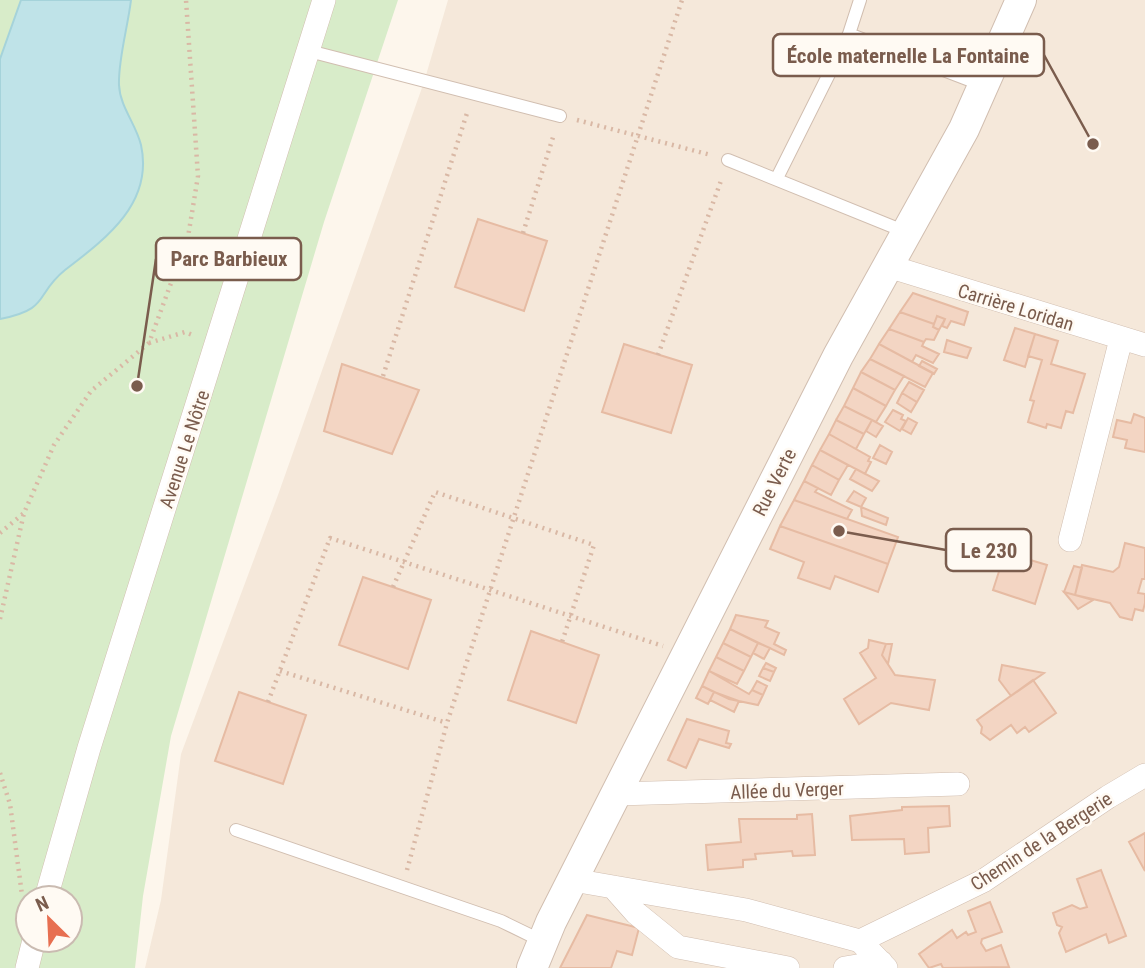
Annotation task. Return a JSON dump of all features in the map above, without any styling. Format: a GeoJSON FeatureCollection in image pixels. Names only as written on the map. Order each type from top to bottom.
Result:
{"type":"FeatureCollection","features":[{"type":"Feature","properties":{"kind":"street","name":"Avenue Le Nôtre"},"geometry":{"type":"LineString","coordinates":[[50,884],[89,748],[324,0]]}},
{"type":"Feature","properties":{"kind":"street","name":"Rue Verte"},"geometry":{"type":"LineString","coordinates":[[537,955],[838,356],[985,87],[1021,0]]}},
{"type":"Feature","properties":{"kind":"street","name":"Carrière Loridan"},"geometry":{"type":"LineString","coordinates":[[888,266],[1145,345]]}},
{"type":"Feature","properties":{"kind":"street"},"geometry":{"type":"LineString","coordinates":[[1070,540],[1121,339]]}},
{"type":"Feature","properties":{"kind":"street","name":"Chemin de la Bergerie"},"geometry":{"type":"LineString","coordinates":[[860,941],[983,881],[1145,775]]}},
{"type":"Feature","properties":{"kind":"street","name":"Allée du Verger"},"geometry":{"type":"LineString","coordinates":[[617,794],[958,784]]}},
{"type":"Feature","properties":{"kind":"street"},"geometry":{"type":"LineString","coordinates":[[573,880],[746,910],[860,941],[883,965]]}},
{"type":"Feature","properties":{"kind":"street"},"geometry":{"type":"LineString","coordinates":[[613,887],[636,913],[678,947],[788,968]]}},
{"type":"Feature","properties":{"kind":"street"},"geometry":{"type":"LineString","coordinates":[[845,968],[883,965]]}},
{"type":"Feature","properties":{"kind":"lane"},"geometry":{"type":"LineString","coordinates":[[777,178],[849,34],[860,0]]}},
{"type":"Feature","properties":{"kind":"lane"},"geometry":{"type":"LineString","coordinates":[[849,34],[985,87]]}},
{"type":"Feature","properties":{"kind":"lane"},"geometry":{"type":"LineString","coordinates":[[309,51],[560,116]]}},
{"type":"Feature","properties":{"kind":"lane"},"geometry":{"type":"LineString","coordinates":[[728,160],[907,232]]}},
{"type":"Feature","properties":{"kind":"lane"},"geometry":{"type":"LineString","coordinates":[[236,830],[501,921],[537,955]]}},
{"type":"Feature","properties":{"kind":"path"},"geometry":{"type":"LineString","coordinates":[[149,343],[188,237],[198,176],[186,0]]}},
{"type":"Feature","properties":{"kind":"path"},"geometry":{"type":"LineString","coordinates":[[402,887],[447,723],[682,0]]}},
{"type":"Feature","properties":{"kind":"path"},"geometry":{"type":"LineString","coordinates":[[383,376],[473,93]]}},
{"type":"Feature","properties":{"kind":"path"},"geometry":{"type":"LineString","coordinates":[[523,233],[560,116],[728,160],[658,355]]}},
{"type":"Feature","properties":{"kind":"path"},"geometry":{"type":"LineString","coordinates":[[0,619],[24,513],[54,445],[91,391],[149,343],[185,332],[217,343]]}},
{"type":"Feature","properties":{"kind":"path"},"geometry":{"type":"LineString","coordinates":[[393,587],[435,492],[515,518],[594,545],[562,642]]}},
{"type":"Feature","properties":{"kind":"path"},"geometry":{"type":"LineString","coordinates":[[0,533],[24,513]]}},
{"type":"Feature","properties":{"kind":"path"},"geometry":{"type":"LineString","coordinates":[[268,702],[330,538],[643,642],[688,652]]}},
{"type":"Feature","properties":{"kind":"path"},"geometry":{"type":"LineString","coordinates":[[280,671],[447,723]]}},
{"type":"Feature","properties":{"kind":"path"},"geometry":{"type":"LineString","coordinates":[[0,773],[10,804],[18,884]]}},
{"type":"Feature","properties":{"kind":"shaded area"},"geometry":{"type":"Polygon","coordinates":[[[448,0],[1145,0],[1145,968],[145,968],[161,900],[181,754],[278,495],[424,82],[448,0]]]}},
{"type":"Feature","properties":{"kind":"green space"},"geometry":{"type":"Polygon","coordinates":[[[0,0],[398,0],[324,222],[171,736],[143,896],[135,968],[0,968],[0,0]]]}},
{"type":"Feature","properties":{"kind":"water"},"geometry":{"type":"Polygon","coordinates":[[[21,0],[131,0],[119,85],[122,101],[141,145],[143,166],[133,203],[110,233],[55,279],[35,306],[0,319],[0,59],[21,0]]]}},
{"type":"Feature","properties":{"kind":"building"},"geometry":{"type":"Polygon","coordinates":[[[478,219],[547,241],[524,311],[455,287],[478,219]]]}},
{"type":"Feature","properties":{"kind":"building"},"geometry":{"type":"Polygon","coordinates":[[[913,293],[968,312],[964,325],[951,321],[947,328],[942,326],[945,319],[937,316],[934,324],[900,312],[913,293]]]}},
{"type":"Feature","properties":{"kind":"building"},"geometry":{"type":"Polygon","coordinates":[[[900,312],[934,324],[933,327],[939,330],[934,340],[926,339],[924,342],[889,329],[900,312]]]}},
{"type":"Feature","properties":{"kind":"building"},"geometry":{"type":"Polygon","coordinates":[[[937,316],[945,319],[939,330],[933,327],[937,316]]]}},
{"type":"Feature","properties":{"kind":"building"},"geometry":{"type":"Polygon","coordinates":[[[1015,328],[1035,334],[1025,367],[1004,360],[1015,328]]]}},
{"type":"Feature","properties":{"kind":"building"},"geometry":{"type":"Polygon","coordinates":[[[889,329],[924,342],[922,346],[939,354],[933,363],[916,355],[912,362],[879,344],[889,329]]]}},
{"type":"Feature","properties":{"kind":"building"},"geometry":{"type":"Polygon","coordinates":[[[1035,334],[1058,341],[1051,364],[1085,374],[1073,413],[1066,411],[1061,428],[1047,424],[1046,428],[1028,422],[1034,401],[1030,400],[1042,360],[1028,356],[1035,334]]]}},
{"type":"Feature","properties":{"kind":"building"},"geometry":{"type":"Polygon","coordinates":[[[947,340],[971,348],[967,358],[944,352],[947,340]]]}},
{"type":"Feature","properties":{"kind":"building"},"geometry":{"type":"Polygon","coordinates":[[[624,344],[692,365],[671,433],[602,412],[624,344]]]}},
{"type":"Feature","properties":{"kind":"building"},"geometry":{"type":"Polygon","coordinates":[[[879,344],[933,373],[925,387],[870,359],[879,344]]]}},
{"type":"Feature","properties":{"kind":"building"},"geometry":{"type":"Polygon","coordinates":[[[870,359],[904,376],[895,390],[861,372],[870,359]]]}},
{"type":"Feature","properties":{"kind":"building"},"geometry":{"type":"Polygon","coordinates":[[[922,361],[937,369],[934,374],[919,366],[922,361]]]}},
{"type":"Feature","properties":{"kind":"building"},"geometry":{"type":"Polygon","coordinates":[[[342,364],[419,390],[392,454],[324,431],[342,364]]]}},
{"type":"Feature","properties":{"kind":"building"},"geometry":{"type":"Polygon","coordinates":[[[861,372],[895,390],[886,406],[853,388],[861,372]]]}},
{"type":"Feature","properties":{"kind":"building"},"geometry":{"type":"Polygon","coordinates":[[[909,382],[924,390],[917,402],[902,393],[909,382]]]}},
{"type":"Feature","properties":{"kind":"building"},"geometry":{"type":"Polygon","coordinates":[[[853,388],[886,406],[876,422],[844,406],[853,388]]]}},
{"type":"Feature","properties":{"kind":"building"},"geometry":{"type":"Polygon","coordinates":[[[902,393],[917,402],[911,412],[897,403],[902,393]]]}},
{"type":"Feature","properties":{"kind":"building"},"geometry":{"type":"Polygon","coordinates":[[[844,406],[872,420],[864,434],[836,420],[844,406]]]}},
{"type":"Feature","properties":{"kind":"building"},"geometry":{"type":"Polygon","coordinates":[[[893,410],[903,415],[901,419],[906,421],[900,431],[885,422],[893,410]]]}},
{"type":"Feature","properties":{"kind":"building"},"geometry":{"type":"Polygon","coordinates":[[[1134,414],[1145,418],[1145,452],[1125,448],[1127,440],[1113,437],[1117,420],[1131,423],[1134,414]]]}},
{"type":"Feature","properties":{"kind":"building"},"geometry":{"type":"Polygon","coordinates":[[[908,418],[917,423],[911,434],[902,429],[908,418]]]}},
{"type":"Feature","properties":{"kind":"building"},"geometry":{"type":"Polygon","coordinates":[[[836,420],[864,434],[856,449],[829,434],[836,420]]]}},
{"type":"Feature","properties":{"kind":"building"},"geometry":{"type":"Polygon","coordinates":[[[872,420],[883,426],[876,437],[866,431],[872,420]]]}},
{"type":"Feature","properties":{"kind":"building"},"geometry":{"type":"Polygon","coordinates":[[[829,434],[870,457],[868,461],[871,462],[865,474],[820,450],[829,434]]]}},
{"type":"Feature","properties":{"kind":"building"},"geometry":{"type":"Polygon","coordinates":[[[880,445],[892,452],[886,464],[873,458],[880,445]]]}},
{"type":"Feature","properties":{"kind":"building"},"geometry":{"type":"Polygon","coordinates":[[[820,450],[848,465],[839,480],[812,465],[820,450]]]}},
{"type":"Feature","properties":{"kind":"building"},"geometry":{"type":"Polygon","coordinates":[[[812,465],[839,480],[831,495],[804,481],[812,465]]]}},
{"type":"Feature","properties":{"kind":"building"},"geometry":{"type":"Polygon","coordinates":[[[856,469],[879,481],[872,491],[850,479],[856,469]]]}},
{"type":"Feature","properties":{"kind":"building"},"geometry":{"type":"Polygon","coordinates":[[[804,481],[818,488],[815,492],[852,510],[847,519],[794,500],[804,481]]]}},
{"type":"Feature","properties":{"kind":"building"},"geometry":{"type":"Polygon","coordinates":[[[854,491],[866,498],[861,507],[847,501],[854,491]]]}},
{"type":"Feature","properties":{"kind":"building"},"geometry":{"type":"Polygon","coordinates":[[[794,500],[898,537],[888,564],[780,526],[794,500]]]}},
{"type":"Feature","properties":{"kind":"building"},"geometry":{"type":"Polygon","coordinates":[[[861,507],[888,518],[886,525],[862,516],[861,507]]]}},
{"type":"Feature","properties":{"kind":"building"},"geometry":{"type":"Polygon","coordinates":[[[780,526],[888,564],[878,592],[835,576],[830,589],[798,578],[804,562],[770,549],[780,526]]]}},
{"type":"Feature","properties":{"kind":"building"},"geometry":{"type":"Polygon","coordinates":[[[1125,543],[1145,548],[1145,579],[1142,579],[1138,593],[1145,594],[1145,603],[1143,611],[1135,609],[1132,620],[1120,617],[1110,603],[1075,595],[1082,565],[1113,572],[1119,567],[1125,543]]]}},
{"type":"Feature","properties":{"kind":"building"},"geometry":{"type":"Polygon","coordinates":[[[1003,559],[1025,566],[1027,559],[1047,565],[1035,604],[993,590],[1003,559]]]}},
{"type":"Feature","properties":{"kind":"building"},"geometry":{"type":"Polygon","coordinates":[[[1074,566],[1082,568],[1075,595],[1064,592],[1074,566]]]}},
{"type":"Feature","properties":{"kind":"building"},"geometry":{"type":"Polygon","coordinates":[[[363,577],[431,600],[408,669],[339,645],[363,577]]]}},
{"type":"Feature","properties":{"kind":"building"},"geometry":{"type":"Polygon","coordinates":[[[1064,592],[1075,595],[1093,600],[1078,609],[1064,592]]]}},
{"type":"Feature","properties":{"kind":"building"},"geometry":{"type":"Polygon","coordinates":[[[736,615],[768,621],[765,627],[779,633],[774,644],[786,650],[784,655],[730,629],[736,615]]]}},
{"type":"Feature","properties":{"kind":"building"},"geometry":{"type":"Polygon","coordinates":[[[730,629],[758,643],[751,657],[723,643],[730,629]]]}},
{"type":"Feature","properties":{"kind":"building"},"geometry":{"type":"Polygon","coordinates":[[[531,631],[599,655],[576,723],[508,700],[531,631]]]}},
{"type":"Feature","properties":{"kind":"building"},"geometry":{"type":"Polygon","coordinates":[[[869,640],[886,644],[882,655],[895,675],[935,680],[929,710],[891,703],[859,724],[844,699],[876,678],[860,653],[868,648],[869,640]]]}},
{"type":"Feature","properties":{"kind":"building"},"geometry":{"type":"Polygon","coordinates":[[[723,643],[751,657],[744,671],[716,657],[723,643]]]}},
{"type":"Feature","properties":{"kind":"building"},"geometry":{"type":"Polygon","coordinates":[[[758,643],[770,648],[764,659],[753,653],[758,643]]]}},
{"type":"Feature","properties":{"kind":"building"},"geometry":{"type":"Polygon","coordinates":[[[886,644],[892,644],[888,664],[882,655],[886,644]]]}},
{"type":"Feature","properties":{"kind":"building"},"geometry":{"type":"Polygon","coordinates":[[[716,657],[744,671],[737,684],[709,671],[716,657]]]}},
{"type":"Feature","properties":{"kind":"building"},"geometry":{"type":"Polygon","coordinates":[[[766,663],[776,668],[774,672],[763,668],[766,663]]]}},
{"type":"Feature","properties":{"kind":"building"},"geometry":{"type":"Polygon","coordinates":[[[1002,665],[1044,673],[1011,696],[999,680],[1002,665]]]}},
{"type":"Feature","properties":{"kind":"building"},"geometry":{"type":"Polygon","coordinates":[[[763,668],[774,672],[770,681],[759,676],[763,668]]]}},
{"type":"Feature","properties":{"kind":"building"},"geometry":{"type":"Polygon","coordinates":[[[709,671],[749,694],[752,690],[763,695],[758,705],[729,699],[702,686],[709,671]]]}},
{"type":"Feature","properties":{"kind":"building"},"geometry":{"type":"Polygon","coordinates":[[[1033,680],[1056,713],[1029,732],[1025,727],[1017,733],[1011,725],[990,740],[981,733],[982,727],[977,720],[1033,680]]]}},
{"type":"Feature","properties":{"kind":"building"},"geometry":{"type":"Polygon","coordinates":[[[757,681],[767,686],[763,695],[752,690],[757,681]]]}},
{"type":"Feature","properties":{"kind":"building"},"geometry":{"type":"Polygon","coordinates":[[[702,686],[714,692],[708,704],[696,698],[702,686]]]}},
{"type":"Feature","properties":{"kind":"building"},"geometry":{"type":"Polygon","coordinates":[[[239,692],[306,715],[283,784],[215,761],[239,692]]]}},
{"type":"Feature","properties":{"kind":"building"},"geometry":{"type":"Polygon","coordinates":[[[714,692],[739,701],[734,712],[710,700],[714,692]]]}},
{"type":"Feature","properties":{"kind":"building"},"geometry":{"type":"Polygon","coordinates":[[[687,719],[729,731],[726,743],[731,744],[729,748],[699,739],[686,768],[668,760],[687,719]]]}},
{"type":"Feature","properties":{"kind":"building"},"geometry":{"type":"Polygon","coordinates":[[[949,806],[950,826],[928,828],[929,852],[905,854],[904,839],[852,840],[850,816],[902,810],[902,807],[949,806]]]}},
{"type":"Feature","properties":{"kind":"building"},"geometry":{"type":"Polygon","coordinates":[[[812,814],[815,855],[793,856],[792,851],[755,854],[756,859],[743,860],[743,867],[708,870],[706,845],[741,842],[739,819],[797,819],[797,815],[812,814]]]}},
{"type":"Feature","properties":{"kind":"building"},"geometry":{"type":"Polygon","coordinates":[[[1145,833],[1145,871],[1129,842],[1145,833]]]}},
{"type":"Feature","properties":{"kind":"building"},"geometry":{"type":"Polygon","coordinates":[[[1101,870],[1126,936],[1109,943],[1106,934],[1066,952],[1059,933],[1062,927],[1057,925],[1053,913],[1072,905],[1080,909],[1087,907],[1077,879],[1101,870]]]}},
{"type":"Feature","properties":{"kind":"building"},"geometry":{"type":"Polygon","coordinates":[[[990,902],[1002,932],[982,939],[981,943],[986,951],[1001,945],[1009,967],[943,968],[941,964],[929,968],[919,954],[952,930],[957,938],[966,932],[968,935],[976,932],[968,911],[990,902]]]}},
{"type":"Feature","properties":{"kind":"building"},"geometry":{"type":"Polygon","coordinates":[[[587,915],[639,928],[632,955],[617,951],[611,968],[560,968],[587,915]]]}},
{"type":"Feature","properties":{"kind":"place","name":"École maternelle La Fontaine"},"geometry":{"type":"Point","coordinates":[1093,144]}},
{"type":"Feature","properties":{"kind":"place","name":"Parc Barbieux"},"geometry":{"type":"Point","coordinates":[137,386]}},
{"type":"Feature","properties":{"kind":"place","name":"Le 230"},"geometry":{"type":"Point","coordinates":[839,531]}}]}
